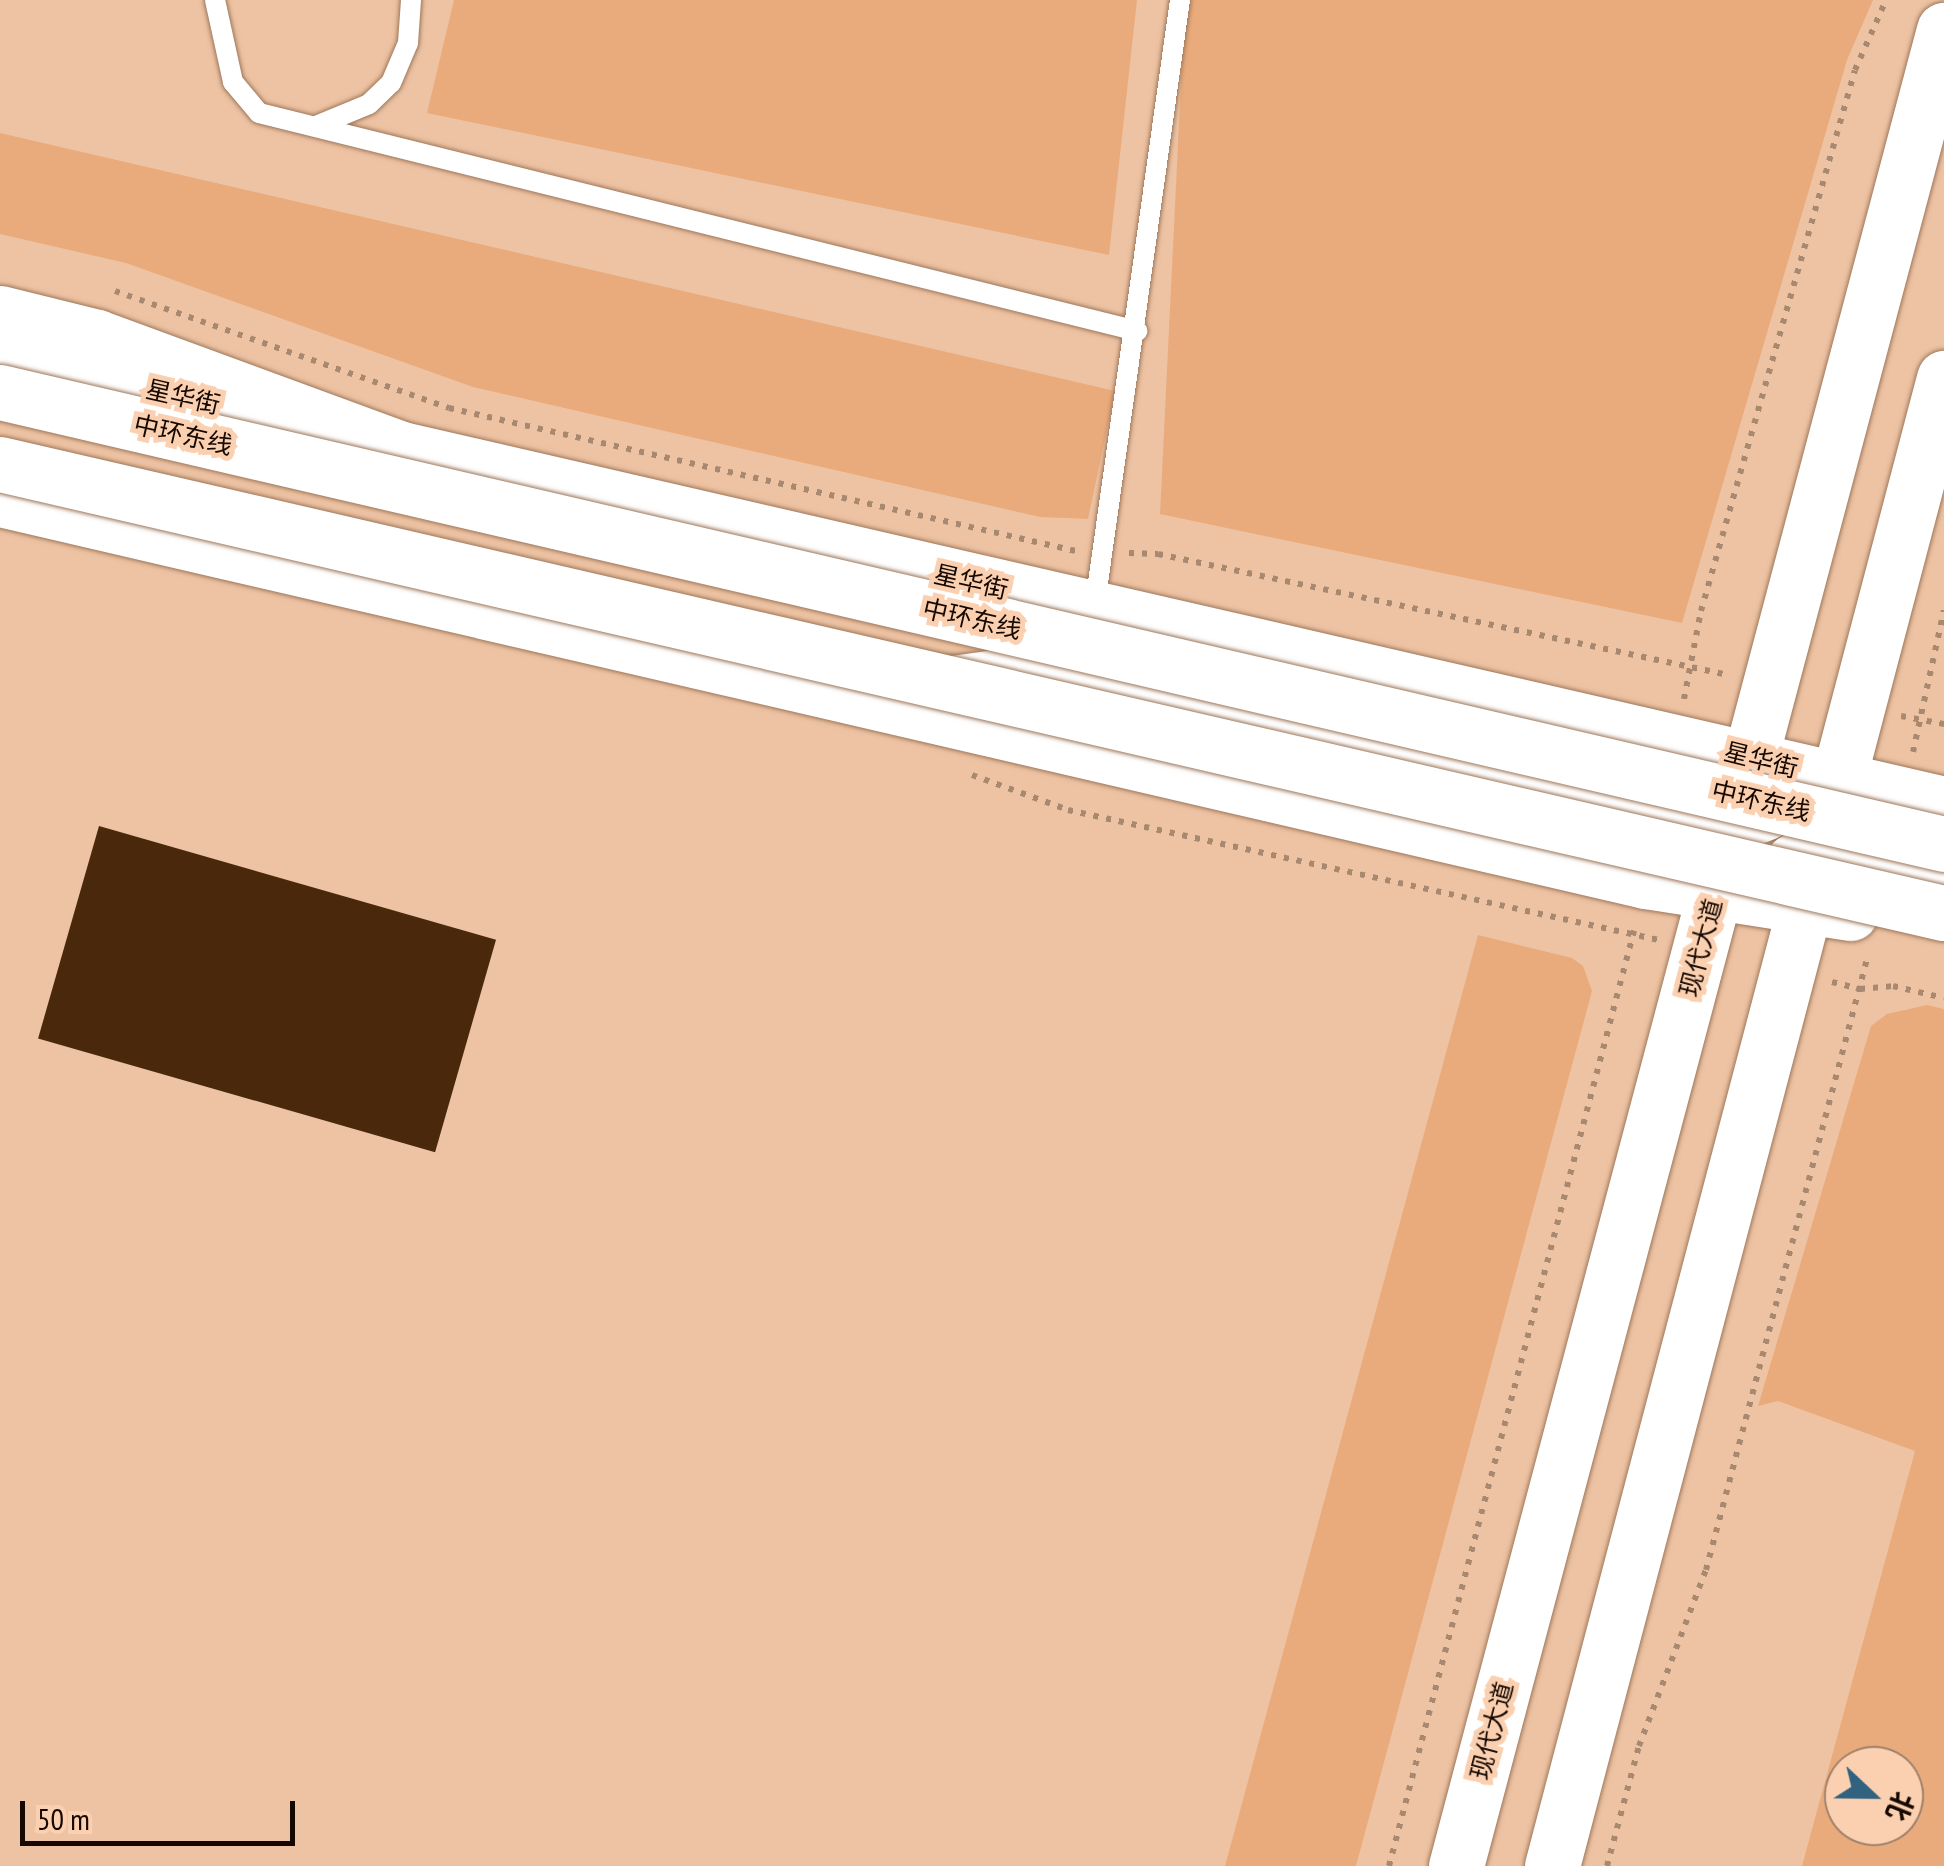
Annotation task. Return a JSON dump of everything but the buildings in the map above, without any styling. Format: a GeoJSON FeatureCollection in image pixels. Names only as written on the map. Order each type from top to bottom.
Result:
{"type":"FeatureCollection","features":[{"type":"Feature","properties":{"kind":"main road","name":"现代大道"},"geometry":{"type":"LineString","coordinates":[[1456,1866],[1754,758],[1944,30]]}},
{"type":"Feature","properties":{"kind":"main road"},"geometry":{"type":"LineString","coordinates":[[0,313],[97,337],[401,449]]}},
{"type":"Feature","properties":{"kind":"main road","name":"星华街"},"geometry":{"type":"LineString","coordinates":[[0,354],[1094,611],[1678,739],[1926,799]]}},
{"type":"Feature","properties":{"kind":"main road"},"geometry":{"type":"LineString","coordinates":[[1552,1866],[1842,780],[1944,378]]}},
{"type":"Feature","properties":{"kind":"main road","name":"中环东线"},"geometry":{"type":"LineString","coordinates":[[0,392],[1944,844]]}},
{"type":"Feature","properties":{"kind":"main road"},"geometry":{"type":"LineString","coordinates":[[0,464],[1944,913]]}},
{"type":"Feature","properties":{"kind":"main road"},"geometry":{"type":"LineString","coordinates":[[0,499],[1714,896],[1877,916],[1944,932]]}},
{"type":"Feature","properties":{"kind":"main road"},"geometry":{"type":"LineString","coordinates":[[856,698],[1052,669],[1512,780],[1734,825],[1842,780]]}},
{"type":"Feature","properties":{"kind":"main road"},"geometry":{"type":"LineString","coordinates":[[1327,806],[1512,780]]}},
{"type":"Feature","properties":{"kind":"main road"},"geometry":{"type":"LineString","coordinates":[[1714,896],[1824,846],[1944,872]]}},
{"type":"Feature","properties":{"kind":"lane"},"geometry":{"type":"LineString","coordinates":[[216,0],[233,82],[259,113],[1138,332]]}},
{"type":"Feature","properties":{"kind":"lane"},"geometry":{"type":"LineString","coordinates":[[314,127],[368,104],[391,83],[408,43],[411,0]]}},
{"type":"Feature","properties":{"kind":"lane"},"geometry":{"type":"LineString","coordinates":[[1094,611],[1138,332],[1180,0]]}},
{"type":"Feature","properties":{"kind":"path"},"geometry":{"type":"LineString","coordinates":[[1678,739],[1690,666],[1854,70],[1886,0]]}},
{"type":"Feature","properties":{"kind":"path"},"geometry":{"type":"LineString","coordinates":[[108,290],[449,408],[1066,551],[1158,554],[1772,685]]}},
{"type":"Feature","properties":{"kind":"path"},"geometry":{"type":"LineString","coordinates":[[1926,799],[1918,720],[1944,610]]}},
{"type":"Feature","properties":{"kind":"path"},"geometry":{"type":"LineString","coordinates":[[1859,706],[1944,724]]}},
{"type":"Feature","properties":{"kind":"path"},"geometry":{"type":"LineString","coordinates":[[1389,1866],[1623,990],[1646,880]]}},
{"type":"Feature","properties":{"kind":"path"},"geometry":{"type":"LineString","coordinates":[[1607,1866],[1639,1746],[1706,1570],[1877,916]]}},
{"type":"Feature","properties":{"kind":"shaded area"},"geometry":{"type":"Polygon","coordinates":[[[454,0],[1137,0],[1109,255],[427,113],[454,0]]]}},
{"type":"Feature","properties":{"kind":"shaded area"},"geometry":{"type":"Polygon","coordinates":[[[1185,0],[1873,0],[1847,60],[1682,623],[1160,514],[1185,0]]]}},
{"type":"Feature","properties":{"kind":"shaded area"},"geometry":{"type":"Polygon","coordinates":[[[0,133],[1115,391],[1088,519],[1040,517],[473,387],[126,263],[0,234],[0,133]]]}},
{"type":"Feature","properties":{"kind":"shaded area"},"geometry":{"type":"Polygon","coordinates":[[[1478,935],[1572,958],[1583,966],[1592,991],[1356,1866],[1225,1866],[1478,935]]]}},
{"type":"Feature","properties":{"kind":"shaded area"},"geometry":{"type":"Polygon","coordinates":[[[1927,1005],[1944,1009],[1944,1866],[1802,1866],[1824,1785],[1824,1846],[1924,1846],[1924,1746],[1835,1746],[1915,1451],[1778,1401],[1758,1406],[1871,1026],[1887,1014],[1927,1005]]]}}]}
